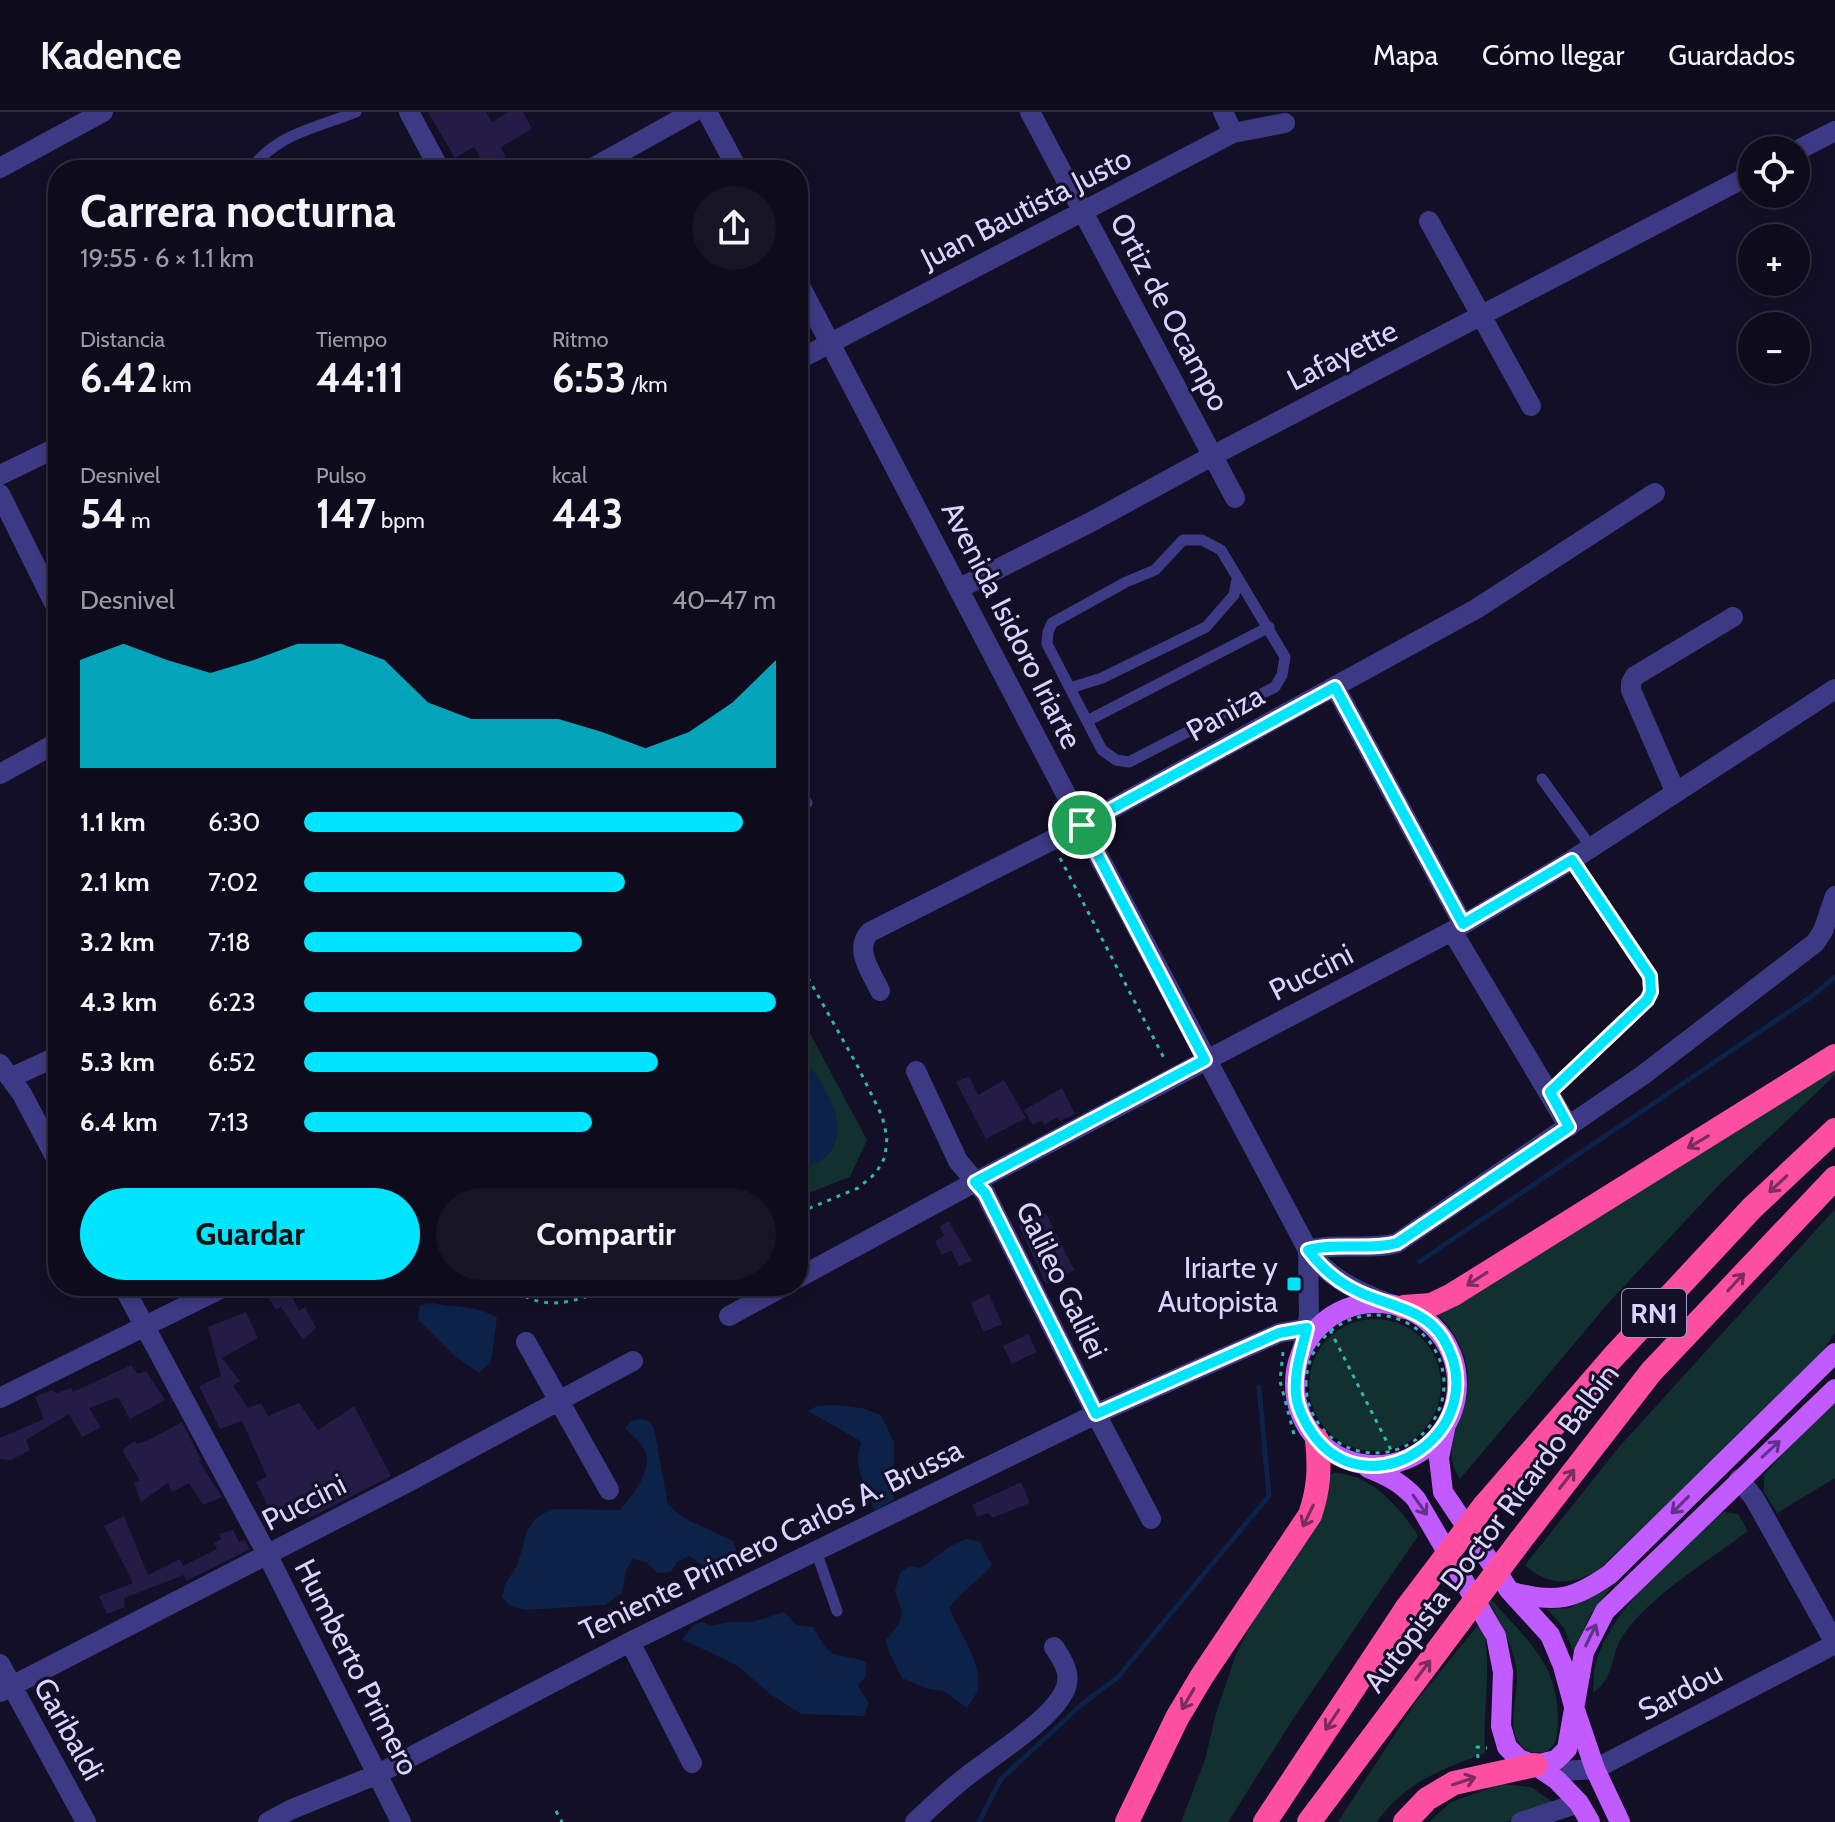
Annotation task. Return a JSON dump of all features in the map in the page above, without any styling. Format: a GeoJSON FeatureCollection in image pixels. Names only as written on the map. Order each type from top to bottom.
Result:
{"type":"FeatureCollection","features":[{"type":"Feature","properties":{"kind":"highway"},"geometry":{"type":"LineString","coordinates":[[1396,1305],[1431,1305],[1452,1295],[1835,1056]]}},
{"type":"Feature","properties":{"kind":"highway","name":"Autopista Doctor Ricardo Balbín"},"geometry":{"type":"LineString","coordinates":[[1265,1822],[1406,1609],[1484,1506],[1614,1356],[1752,1208],[1835,1130]]}},
{"type":"Feature","properties":{"kind":"highway","name":"Autopista Doctor Ricardo Balbín"},"geometry":{"type":"LineString","coordinates":[[1309,1822],[1651,1372],[1835,1178]]}},
{"type":"Feature","properties":{"kind":"highway"},"geometry":{"type":"LineString","coordinates":[[1127,1822],[1177,1718],[1202,1676],[1310,1515],[1317,1495],[1320,1469],[1307,1441]]}},
{"type":"Feature","properties":{"kind":"highway"},"geometry":{"type":"LineString","coordinates":[[1405,1822],[1427,1799],[1454,1783],[1480,1776],[1541,1769]]}},
{"type":"Feature","properties":{"kind":"main road"},"geometry":{"type":"LineString","coordinates":[[1367,1303],[1396,1305],[1425,1319],[1441,1335],[1452,1356],[1457,1379],[1455,1402],[1446,1424],[1439,1458],[1443,1492],[1509,1590],[1550,1635],[1563,1666],[1595,1769],[1615,1813],[1585,1814],[1541,1769],[1512,1754],[1502,1737],[1503,1672],[1496,1636],[1430,1521],[1405,1486],[1392,1477],[1307,1441],[1296,1397],[1295,1373],[1302,1350],[1313,1332],[1347,1308],[1367,1303]]}},
{"type":"Feature","properties":{"kind":"main road"},"geometry":{"type":"LineString","coordinates":[[1509,1590],[1552,1600],[1592,1587],[1610,1574],[1835,1353]]}},
{"type":"Feature","properties":{"kind":"main road"},"geometry":{"type":"LineString","coordinates":[[1541,1769],[1567,1749],[1584,1652],[1605,1611],[1835,1389]]}},
{"type":"Feature","properties":{"kind":"main road"},"geometry":{"type":"LineString","coordinates":[[1357,1463],[1383,1465],[1408,1459],[1430,1445],[1446,1424]]}},
{"type":"Feature","properties":{"kind":"street"},"geometry":{"type":"LineString","coordinates":[[409,112],[435,160]]}},
{"type":"Feature","properties":{"kind":"street"},"geometry":{"type":"LineString","coordinates":[[607,160],[693,112]]}},
{"type":"Feature","properties":{"kind":"street"},"geometry":{"type":"LineString","coordinates":[[707,112],[733,160]]}},
{"type":"Feature","properties":{"kind":"street","name":"Ortiz de Ocampo"},"geometry":{"type":"LineString","coordinates":[[1030,112],[1235,498]]}},
{"type":"Feature","properties":{"kind":"street"},"geometry":{"type":"LineString","coordinates":[[1223,112],[1233,133]]}},
{"type":"Feature","properties":{"kind":"street"},"geometry":{"type":"LineString","coordinates":[[0,168],[104,113]]}},
{"type":"Feature","properties":{"kind":"street","name":"Juan Bautista Justo"},"geometry":{"type":"LineString","coordinates":[[808,355],[1233,133],[1285,123]]}},
{"type":"Feature","properties":{"kind":"street"},"geometry":{"type":"LineString","coordinates":[[1810,144],[1835,131]]}},
{"type":"Feature","properties":{"kind":"street","name":"Lafayette"},"geometry":{"type":"LineString","coordinates":[[960,588],[1738,181]]}},
{"type":"Feature","properties":{"kind":"street"},"geometry":{"type":"LineString","coordinates":[[1429,221],[1531,406]]}},
{"type":"Feature","properties":{"kind":"street","name":"Avenida Isidoro Iriarte"},"geometry":{"type":"LineString","coordinates":[[808,300],[1205,1060],[1308,1250],[1331,1276],[1361,1293],[1396,1305]]}},
{"type":"Feature","properties":{"kind":"street"},"geometry":{"type":"LineString","coordinates":[[0,475],[48,452]]}},
{"type":"Feature","properties":{"kind":"street","name":"Paniza"},"geometry":{"type":"LineString","coordinates":[[880,991],[863,954],[865,937],[870,932],[1082,825],[1476,609],[1655,493]]}},
{"type":"Feature","properties":{"kind":"street"},"geometry":{"type":"LineString","coordinates":[[0,494],[48,591]]}},
{"type":"Feature","properties":{"kind":"street"},"geometry":{"type":"LineString","coordinates":[[1675,791],[1631,690],[1631,683],[1635,676],[1733,617]]}},
{"type":"Feature","properties":{"kind":"street"},"geometry":{"type":"LineString","coordinates":[[1335,687],[1458,928],[1569,1127]]}},
{"type":"Feature","properties":{"kind":"street","name":"Puccini"},"geometry":{"type":"LineString","coordinates":[[808,1273],[1458,928],[1572,860],[1835,689]]}},
{"type":"Feature","properties":{"kind":"street"},"geometry":{"type":"LineString","coordinates":[[0,774],[48,748]]}},
{"type":"Feature","properties":{"kind":"street"},"geometry":{"type":"LineString","coordinates":[[1308,1250],[1325,1245],[1387,1246],[1397,1243],[1643,1075],[1815,943],[1823,931],[1835,896]]}},
{"type":"Feature","properties":{"kind":"street"},"geometry":{"type":"LineString","coordinates":[[48,1059],[4,1071],[22,1094],[48,1143]]}},
{"type":"Feature","properties":{"kind":"street","name":"Galileo Galilei"},"geometry":{"type":"LineString","coordinates":[[916,1071],[958,1161],[985,1193],[1151,1519]]}},
{"type":"Feature","properties":{"kind":"street","name":"Avenida Isidoro Iriarte"},"geometry":{"type":"LineString","coordinates":[[1302,1350],[1298,1329],[1310,1284],[1308,1250]]}},
{"type":"Feature","properties":{"kind":"street","name":"Humberto Primero"},"geometry":{"type":"LineString","coordinates":[[128,1296],[267,1554],[401,1822]]}},
{"type":"Feature","properties":{"kind":"street"},"geometry":{"type":"LineString","coordinates":[[0,1398],[206,1296]]}},
{"type":"Feature","properties":{"kind":"street"},"geometry":{"type":"LineString","coordinates":[[729,1316],[766,1296]]}},
{"type":"Feature","properties":{"kind":"street","name":"Teniente Primero Carlos A. Brussa"},"geometry":{"type":"LineString","coordinates":[[268,1822],[378,1774],[630,1642],[1096,1414],[1279,1333],[1298,1329]]}},
{"type":"Feature","properties":{"kind":"street"},"geometry":{"type":"LineString","coordinates":[[526,1342],[609,1490]]}},
{"type":"Feature","properties":{"kind":"street","name":"Puccini"},"geometry":{"type":"LineString","coordinates":[[6,1689],[633,1361]]}},
{"type":"Feature","properties":{"kind":"street"},"geometry":{"type":"LineString","coordinates":[[1739,1479],[1754,1498],[1835,1643]]}},
{"type":"Feature","properties":{"kind":"street"},"geometry":{"type":"LineString","coordinates":[[630,1642],[692,1763]]}},
{"type":"Feature","properties":{"kind":"street","name":"Sardou"},"geometry":{"type":"LineString","coordinates":[[1541,1769],[1595,1769],[1835,1643]]}},
{"type":"Feature","properties":{"kind":"street"},"geometry":{"type":"LineString","coordinates":[[915,1822],[967,1776],[1013,1743],[1064,1692],[1067,1668],[1054,1647]]}},
{"type":"Feature","properties":{"kind":"street","name":"Garibaldi"},"geometry":{"type":"LineString","coordinates":[[0,1664],[6,1689],[86,1822]]}},
{"type":"Feature","properties":{"kind":"street"},"geometry":{"type":"LineString","coordinates":[[1521,1822],[1585,1814]]}},
{"type":"Feature","properties":{"kind":"lane"},"geometry":{"type":"LineString","coordinates":[[258,160],[267,149],[291,135],[356,112]]}},
{"type":"Feature","properties":{"kind":"lane"},"geometry":{"type":"LineString","coordinates":[[1183,540],[1202,540],[1221,550],[1237,579],[1285,657],[1282,675],[1275,687],[1129,762],[1116,760],[1102,750],[1047,644],[1052,623],[1126,582],[1155,570],[1183,540]]}},
{"type":"Feature","properties":{"kind":"lane"},"geometry":{"type":"LineString","coordinates":[[1070,688],[1102,678],[1206,627],[1234,595],[1237,579]]}},
{"type":"Feature","properties":{"kind":"lane"},"geometry":{"type":"LineString","coordinates":[[1087,721],[1269,627]]}},
{"type":"Feature","properties":{"kind":"lane"},"geometry":{"type":"LineString","coordinates":[[1542,779],[1591,847]]}},
{"type":"Feature","properties":{"kind":"lane"},"geometry":{"type":"LineString","coordinates":[[1550,1092],[1647,1000],[1652,983],[1572,860]]}},
{"type":"Feature","properties":{"kind":"lane"},"geometry":{"type":"LineString","coordinates":[[816,1551],[837,1611]]}},
{"type":"Feature","properties":{"kind":"path"},"geometry":{"type":"LineString","coordinates":[[1060,858],[1174,1077]]}},
{"type":"Feature","properties":{"kind":"path"},"geometry":{"type":"LineString","coordinates":[[808,978],[857,1065],[882,1116],[887,1137],[885,1157],[876,1173],[858,1188],[808,1209]]}},
{"type":"Feature","properties":{"kind":"path"},"geometry":{"type":"LineString","coordinates":[[526,1296],[552,1304],[574,1302],[589,1296]]}},
{"type":"Feature","properties":{"kind":"path"},"geometry":{"type":"LineString","coordinates":[[1389,1315],[1408,1322],[1425,1335],[1437,1352],[1443,1372],[1444,1393],[1438,1413],[1411,1444],[1392,1452],[1371,1454],[1351,1450],[1332,1440],[1309,1406],[1305,1386],[1308,1365],[1316,1346],[1330,1330],[1348,1319],[1389,1315]]}},
{"type":"Feature","properties":{"kind":"path"},"geometry":{"type":"LineString","coordinates":[[1298,1329],[1282,1355],[1280,1381],[1285,1408],[1307,1441]]}},
{"type":"Feature","properties":{"kind":"path"},"geometry":{"type":"LineString","coordinates":[[1330,1330],[1392,1452]]}},
{"type":"Feature","properties":{"kind":"path"},"geometry":{"type":"LineString","coordinates":[[1480,1776],[1477,1747],[1488,1748]]}},
{"type":"Feature","properties":{"kind":"path"},"geometry":{"type":"LineString","coordinates":[[556,1811],[562,1822]]}},
{"type":"Feature","properties":{"kind":"green space"},"geometry":{"type":"Polygon","coordinates":[[[808,1030],[867,1140],[850,1177],[808,1193],[808,1030]]]}},
{"type":"Feature","properties":{"kind":"green space"},"geometry":{"type":"Polygon","coordinates":[[[1835,1064],[1835,1075],[1721,1183],[1611,1300],[1460,1479],[1452,1460],[1452,1450],[1468,1389],[1467,1365],[1458,1342],[1436,1313],[1835,1064]]]}},
{"type":"Feature","properties":{"kind":"green space"},"geometry":{"type":"Polygon","coordinates":[[[1835,1209],[1835,1333],[1816,1361],[1598,1570],[1579,1579],[1561,1581],[1543,1577],[1525,1565],[1619,1447],[1835,1209]]]}},
{"type":"Feature","properties":{"kind":"green space"},"geometry":{"type":"Polygon","coordinates":[[[1375,1319],[1400,1324],[1422,1338],[1436,1360],[1441,1385],[1436,1410],[1422,1432],[1400,1446],[1375,1451],[1350,1446],[1328,1432],[1314,1410],[1309,1385],[1314,1360],[1328,1338],[1350,1324],[1375,1319]]]}},
{"type":"Feature","properties":{"kind":"green space"},"geometry":{"type":"Polygon","coordinates":[[[1835,1403],[1835,1478],[1777,1513],[1764,1492],[1764,1475],[1791,1444],[1835,1403]]]}},
{"type":"Feature","properties":{"kind":"green space"},"geometry":{"type":"Polygon","coordinates":[[[1334,1473],[1360,1479],[1383,1494],[1403,1514],[1418,1536],[1295,1716],[1228,1822],[1181,1822],[1205,1760],[1216,1713],[1236,1654],[1329,1476],[1334,1473]]]}},
{"type":"Feature","properties":{"kind":"green space"},"geometry":{"type":"Polygon","coordinates":[[[1724,1512],[1738,1514],[1748,1531],[1665,1592],[1635,1620],[1619,1642],[1606,1679],[1593,1693],[1596,1662],[1616,1621],[1648,1582],[1724,1512]]]}},
{"type":"Feature","properties":{"kind":"green space"},"geometry":{"type":"Polygon","coordinates":[[[1616,1581],[1589,1617],[1574,1653],[1564,1628],[1547,1609],[1570,1608],[1616,1581]]]}},
{"type":"Feature","properties":{"kind":"green space"},"geometry":{"type":"Polygon","coordinates":[[[1484,1591],[1538,1654],[1555,1689],[1557,1735],[1551,1748],[1544,1752],[1530,1752],[1516,1736],[1517,1677],[1514,1656],[1484,1591]]]}},
{"type":"Feature","properties":{"kind":"green space"},"geometry":{"type":"Polygon","coordinates":[[[1481,1621],[1487,1653],[1485,1753],[1412,1787],[1387,1808],[1377,1822],[1338,1822],[1415,1703],[1481,1621]]]}},
{"type":"Feature","properties":{"kind":"green space"},"geometry":{"type":"Polygon","coordinates":[[[1501,1784],[1531,1787],[1558,1806],[1506,1822],[1429,1822],[1451,1802],[1501,1784]]]}},
{"type":"Feature","properties":{"kind":"water"},"geometry":{"type":"Polygon","coordinates":[[[808,1065],[824,1087],[836,1116],[834,1144],[826,1157],[808,1166],[808,1065]]]}},
{"type":"Feature","properties":{"kind":"water"},"geometry":{"type":"Polygon","coordinates":[[[433,1303],[474,1309],[497,1318],[491,1362],[479,1373],[455,1356],[418,1319],[420,1305],[433,1303]]]}},
{"type":"Feature","properties":{"kind":"water"},"geometry":{"type":"Polygon","coordinates":[[[817,1406],[862,1408],[881,1415],[894,1442],[894,1500],[875,1511],[859,1468],[862,1442],[808,1411],[817,1406]]]}},
{"type":"Feature","properties":{"kind":"water"},"geometry":{"type":"Polygon","coordinates":[[[631,1421],[649,1421],[654,1428],[668,1505],[684,1518],[733,1541],[738,1554],[722,1572],[709,1570],[689,1556],[677,1562],[671,1572],[658,1573],[646,1562],[633,1559],[626,1570],[622,1593],[605,1605],[525,1610],[509,1605],[502,1597],[505,1584],[517,1566],[527,1531],[535,1519],[551,1509],[620,1510],[631,1497],[647,1463],[643,1447],[625,1428],[631,1421]]]}},
{"type":"Feature","properties":{"kind":"water"},"geometry":{"type":"Polygon","coordinates":[[[966,1539],[979,1541],[992,1565],[949,1608],[970,1649],[979,1681],[967,1708],[944,1691],[928,1689],[902,1678],[886,1640],[899,1624],[902,1612],[895,1591],[900,1573],[910,1566],[921,1568],[949,1547],[966,1539]]]}},
{"type":"Feature","properties":{"kind":"water"},"geometry":{"type":"Polygon","coordinates":[[[784,1612],[796,1625],[813,1627],[830,1652],[866,1662],[866,1676],[858,1686],[869,1703],[864,1716],[801,1714],[770,1694],[738,1666],[682,1639],[695,1624],[703,1622],[710,1626],[752,1622],[784,1612]]]}},
{"type":"Feature","properties":{"kind":"building"},"geometry":{"type":"Polygon","coordinates":[[[428,112],[486,112],[492,122],[509,112],[523,112],[532,129],[501,147],[507,160],[481,160],[474,147],[455,158],[428,112]]]}},
{"type":"Feature","properties":{"kind":"building"},"geometry":{"type":"Polygon","coordinates":[[[969,1076],[978,1095],[1004,1080],[1026,1118],[986,1139],[956,1082],[969,1076]]]}},
{"type":"Feature","properties":{"kind":"building"},"geometry":{"type":"Polygon","coordinates":[[[1062,1088],[1075,1114],[1060,1121],[1058,1117],[1044,1125],[1042,1120],[1033,1125],[1024,1110],[1062,1088]]]}},
{"type":"Feature","properties":{"kind":"building"},"geometry":{"type":"Polygon","coordinates":[[[1046,1213],[1074,1270],[1046,1284],[1019,1226],[1046,1213]]]}},
{"type":"Feature","properties":{"kind":"building"},"geometry":{"type":"Polygon","coordinates":[[[949,1221],[972,1261],[959,1266],[951,1250],[942,1255],[935,1241],[944,1236],[940,1226],[949,1221]]]}},
{"type":"Feature","properties":{"kind":"building"},"geometry":{"type":"Polygon","coordinates":[[[989,1294],[1002,1324],[983,1332],[971,1303],[989,1294]]]}},
{"type":"Feature","properties":{"kind":"building"},"geometry":{"type":"Polygon","coordinates":[[[268,1296],[292,1296],[299,1311],[305,1307],[316,1328],[303,1340],[281,1307],[276,1310],[268,1296]]]}},
{"type":"Feature","properties":{"kind":"building"},"geometry":{"type":"Polygon","coordinates":[[[246,1312],[258,1338],[222,1358],[240,1381],[233,1386],[248,1408],[261,1403],[268,1416],[299,1403],[318,1430],[354,1406],[391,1476],[309,1518],[304,1509],[276,1523],[256,1482],[267,1477],[242,1421],[220,1429],[199,1386],[221,1376],[208,1327],[246,1312]]]}},
{"type":"Feature","properties":{"kind":"building"},"geometry":{"type":"Polygon","coordinates":[[[1028,1334],[1037,1352],[1012,1364],[1003,1346],[1028,1334]]]}},
{"type":"Feature","properties":{"kind":"building"},"geometry":{"type":"Polygon","coordinates":[[[131,1365],[138,1374],[146,1371],[165,1400],[130,1419],[118,1397],[89,1408],[101,1427],[82,1437],[69,1414],[26,1440],[30,1450],[11,1460],[0,1459],[0,1438],[44,1419],[35,1397],[52,1390],[57,1393],[71,1388],[73,1392],[131,1365]]]}},
{"type":"Feature","properties":{"kind":"building"},"geometry":{"type":"Polygon","coordinates":[[[182,1422],[199,1461],[222,1497],[203,1505],[189,1483],[172,1492],[168,1483],[141,1502],[134,1483],[140,1481],[122,1450],[135,1441],[137,1444],[151,1439],[182,1422]]]}},
{"type":"Feature","properties":{"kind":"building"},"geometry":{"type":"Polygon","coordinates":[[[1021,1482],[1030,1503],[992,1518],[988,1513],[977,1517],[972,1505],[1021,1482]]]}},
{"type":"Feature","properties":{"kind":"building"},"geometry":{"type":"Polygon","coordinates":[[[124,1516],[148,1575],[180,1559],[183,1566],[217,1549],[214,1543],[221,1539],[219,1534],[233,1530],[239,1542],[245,1540],[250,1549],[186,1581],[184,1575],[124,1598],[125,1607],[107,1614],[99,1596],[133,1583],[104,1526],[124,1516]]]}},
{"type":"Feature","properties":{"kind":"waterway"},"geometry":{"type":"LineString","coordinates":[[1419,1262],[1815,994],[1835,977]]}},
{"type":"Feature","properties":{"kind":"waterway"},"geometry":{"type":"LineString","coordinates":[[979,1822],[1001,1779],[1081,1705],[1118,1677],[1269,1496],[1259,1387]]}},
{"type":"Feature","properties":{"kind":"place","name":"Iriarte y Autopista"},"geometry":{"type":"Point","coordinates":[1294,1284]}},
{"type":"Feature","properties":{"kind":"route"},"geometry":{"type":"LineString","coordinates":[[1335,687],[1463,924],[1572,860],[1650,976],[1651,992],[1647,1000],[1550,1092],[1569,1127],[1397,1243],[1387,1246],[1325,1245],[1308,1250],[1319,1265],[1344,1284],[1404,1307],[1425,1319],[1441,1335],[1452,1356],[1457,1379],[1455,1402],[1446,1424],[1430,1445],[1408,1459],[1383,1465],[1357,1463],[1335,1455],[1317,1440],[1303,1420],[1296,1397],[1295,1373],[1307,1328],[1279,1333],[1096,1414],[985,1193],[975,1182],[1205,1060],[1082,825],[1335,687]]}}]}
